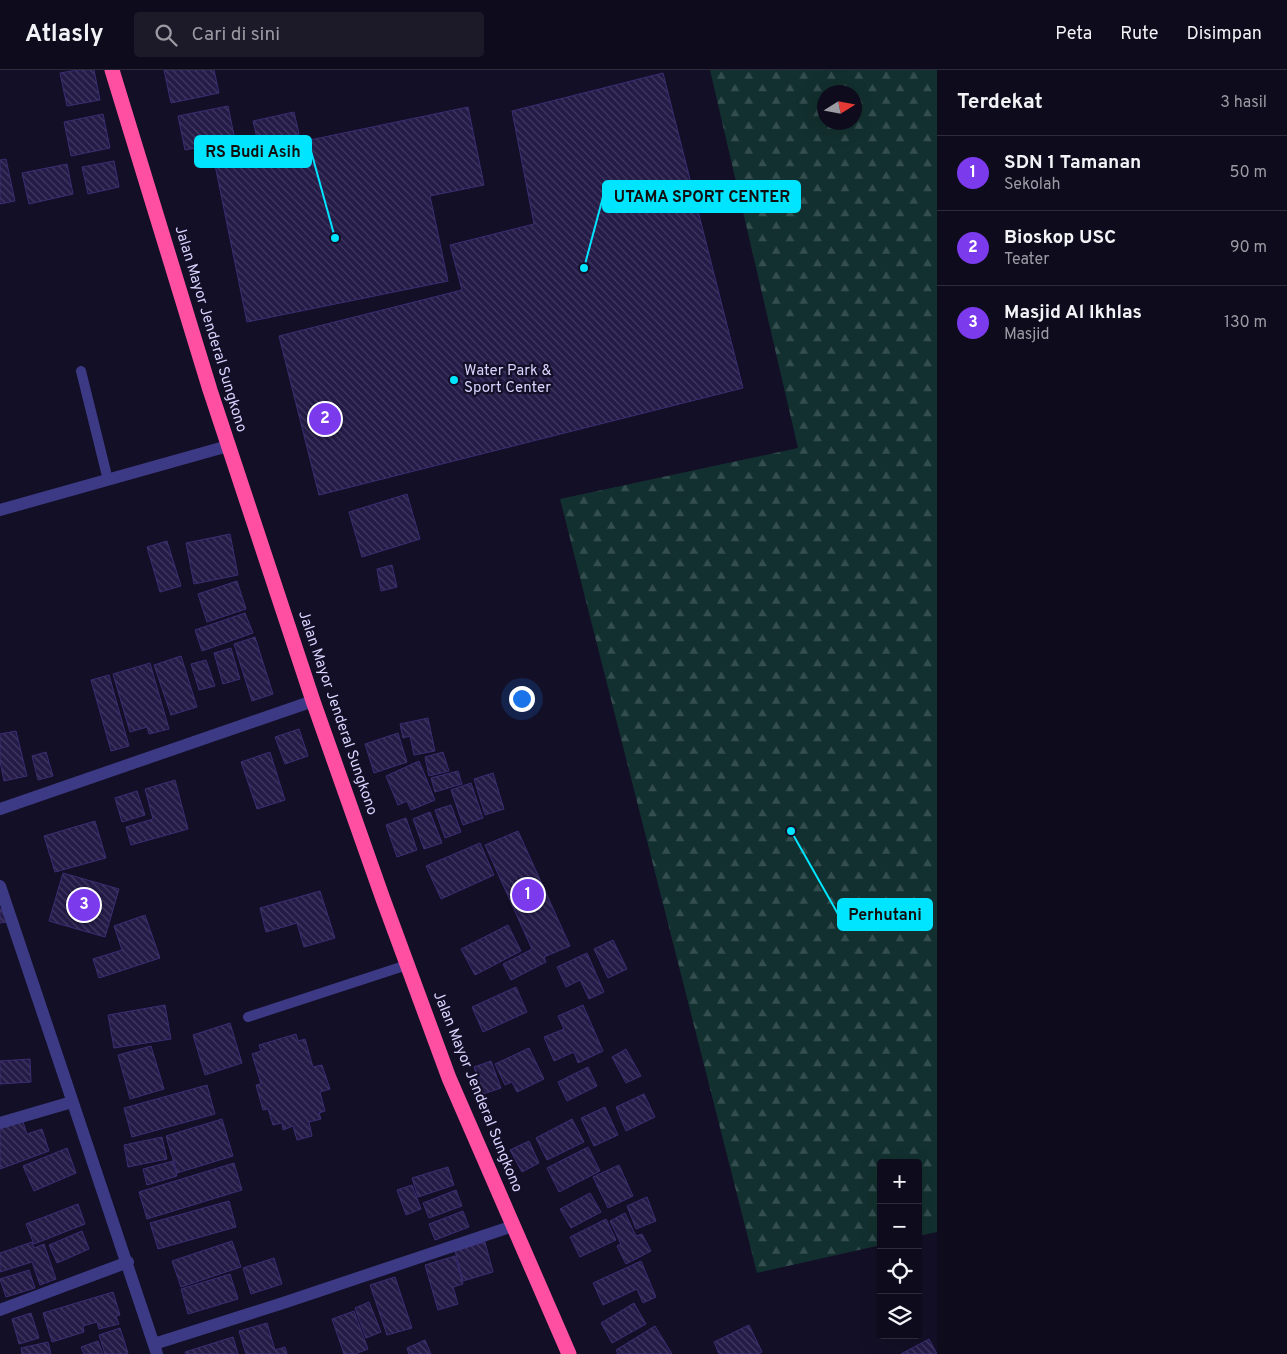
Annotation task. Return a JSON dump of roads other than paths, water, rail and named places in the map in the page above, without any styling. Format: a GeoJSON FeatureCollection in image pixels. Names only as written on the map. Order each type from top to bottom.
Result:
{"type":"FeatureCollection","features":[{"type":"Feature","properties":{"kind":"highway","name":"Jalan Mayor Jenderal Sungkono"},"geometry":{"type":"LineString","coordinates":[[112,70],[228,446],[313,701],[383,899],[449,1078],[569,1354]]}},
{"type":"Feature","properties":{"kind":"street"},"geometry":{"type":"LineString","coordinates":[[0,510],[228,446]]}},
{"type":"Feature","properties":{"kind":"street"},"geometry":{"type":"LineString","coordinates":[[0,808],[313,701]]}},
{"type":"Feature","properties":{"kind":"street"},"geometry":{"type":"LineString","coordinates":[[0,886],[156,1349],[283,1303],[513,1226]]}},
{"type":"Feature","properties":{"kind":"street"},"geometry":{"type":"LineString","coordinates":[[0,1123],[72,1102]]}},
{"type":"Feature","properties":{"kind":"street"},"geometry":{"type":"LineString","coordinates":[[0,1310],[128,1262]]}},
{"type":"Feature","properties":{"kind":"lane"},"geometry":{"type":"LineString","coordinates":[[81,371],[108,480]]}},
{"type":"Feature","properties":{"kind":"lane"},"geometry":{"type":"LineString","coordinates":[[248,1017],[407,965]]}},
{"type":"Feature","properties":{"kind":"place","name":"RS Budi Asih"},"geometry":{"type":"Point","coordinates":[335,238]}},
{"type":"Feature","properties":{"kind":"place","name":"UTAMA SPORT CENTER"},"geometry":{"type":"Point","coordinates":[584,268]}},
{"type":"Feature","properties":{"kind":"place","name":"Water Park & Sport Center"},"geometry":{"type":"Point","coordinates":[454,380]}},
{"type":"Feature","properties":{"kind":"place","name":"Bioskop USC"},"geometry":{"type":"Point","coordinates":[325,419]}},
{"type":"Feature","properties":{"kind":"place","name":"Perhutani"},"geometry":{"type":"Point","coordinates":[791,831]}},
{"type":"Feature","properties":{"kind":"place","name":"SDN 1 Tamanan"},"geometry":{"type":"Point","coordinates":[528,895]}},
{"type":"Feature","properties":{"kind":"place","name":"Masjid Al Ikhlas"},"geometry":{"type":"Point","coordinates":[84,905]}}]}
